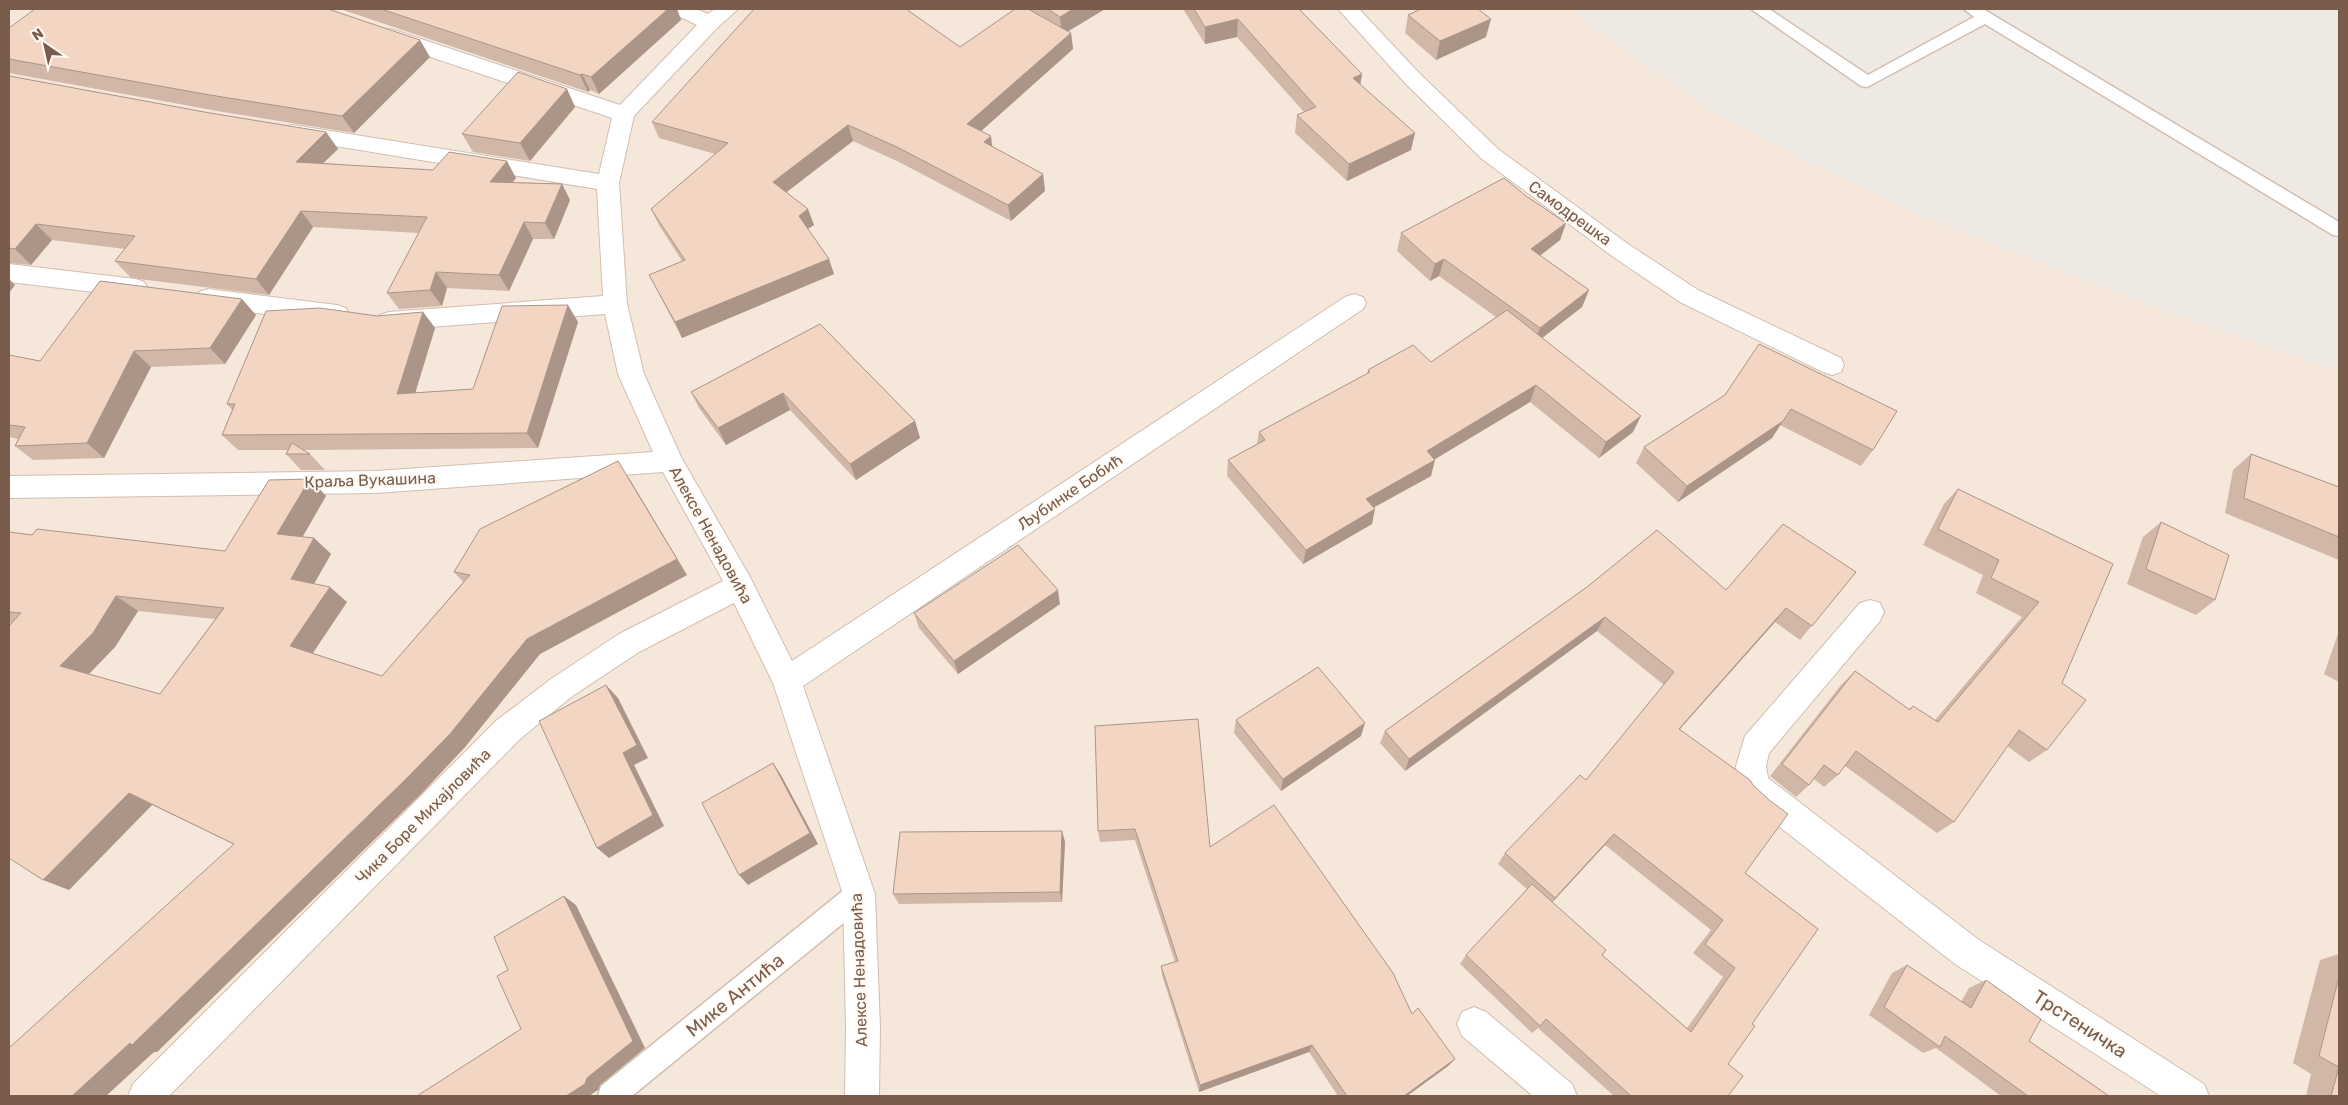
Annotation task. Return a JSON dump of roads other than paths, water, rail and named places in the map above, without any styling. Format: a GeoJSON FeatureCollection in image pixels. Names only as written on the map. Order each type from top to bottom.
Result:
{"type":"FeatureCollection","features":[{"type":"Feature","properties":{"kind":"street"},"geometry":{"type":"LineString","coordinates":[[680,9],[719,16]]}},
{"type":"Feature","properties":{"kind":"street","name":"Самодрешка"},"geometry":{"type":"LineString","coordinates":[[1348,9],[1412,78],[1490,154],[1620,250],[1689,296],[1832,365]]}},
{"type":"Feature","properties":{"kind":"street"},"geometry":{"type":"LineString","coordinates":[[374,30],[624,114],[719,16]]}},
{"type":"Feature","properties":{"kind":"street","name":"Алексе Ненадовића"},"geometry":{"type":"LineString","coordinates":[[624,114],[608,183],[615,304],[631,374],[670,460],[740,586],[787,681],[859,894],[863,1028],[862,1096]]}},
{"type":"Feature","properties":{"kind":"street"},"geometry":{"type":"LineString","coordinates":[[272,129],[608,183]]}},
{"type":"Feature","properties":{"kind":"street"},"geometry":{"type":"LineString","coordinates":[[9,273],[156,291]]}},
{"type":"Feature","properties":{"kind":"street"},"geometry":{"type":"LineString","coordinates":[[185,294],[389,321],[615,304]]}},
{"type":"Feature","properties":{"kind":"street","name":"Љубинке Бобић"},"geometry":{"type":"LineString","coordinates":[[787,681],[1354,303]]}},
{"type":"Feature","properties":{"kind":"street","name":"Краља Вукашина"},"geometry":{"type":"LineString","coordinates":[[9,487],[376,482],[670,460]]}},
{"type":"Feature","properties":{"kind":"street","name":"Чика Боре Михајловића"},"geometry":{"type":"LineString","coordinates":[[145,1096],[508,730],[561,688],[628,643],[740,586]]}},
{"type":"Feature","properties":{"kind":"street","name":"Трстеничка"},"geometry":{"type":"LineString","coordinates":[[1870,612],[1756,746],[1751,766],[1753,785],[1967,952],[2192,1096]]}},
{"type":"Feature","properties":{"kind":"street"},"geometry":{"type":"LineString","coordinates":[[1474,1024],[1560,1096]]}},
{"type":"Feature","properties":{"kind":"lane"},"geometry":{"type":"LineString","coordinates":[[1759,9],[1866,82],[1979,13],[2339,230]]}},
{"type":"Feature","properties":{"kind":"lane","name":"Мике Антића"},"geometry":{"type":"LineString","coordinates":[[611,1096],[859,894]]}}]}
